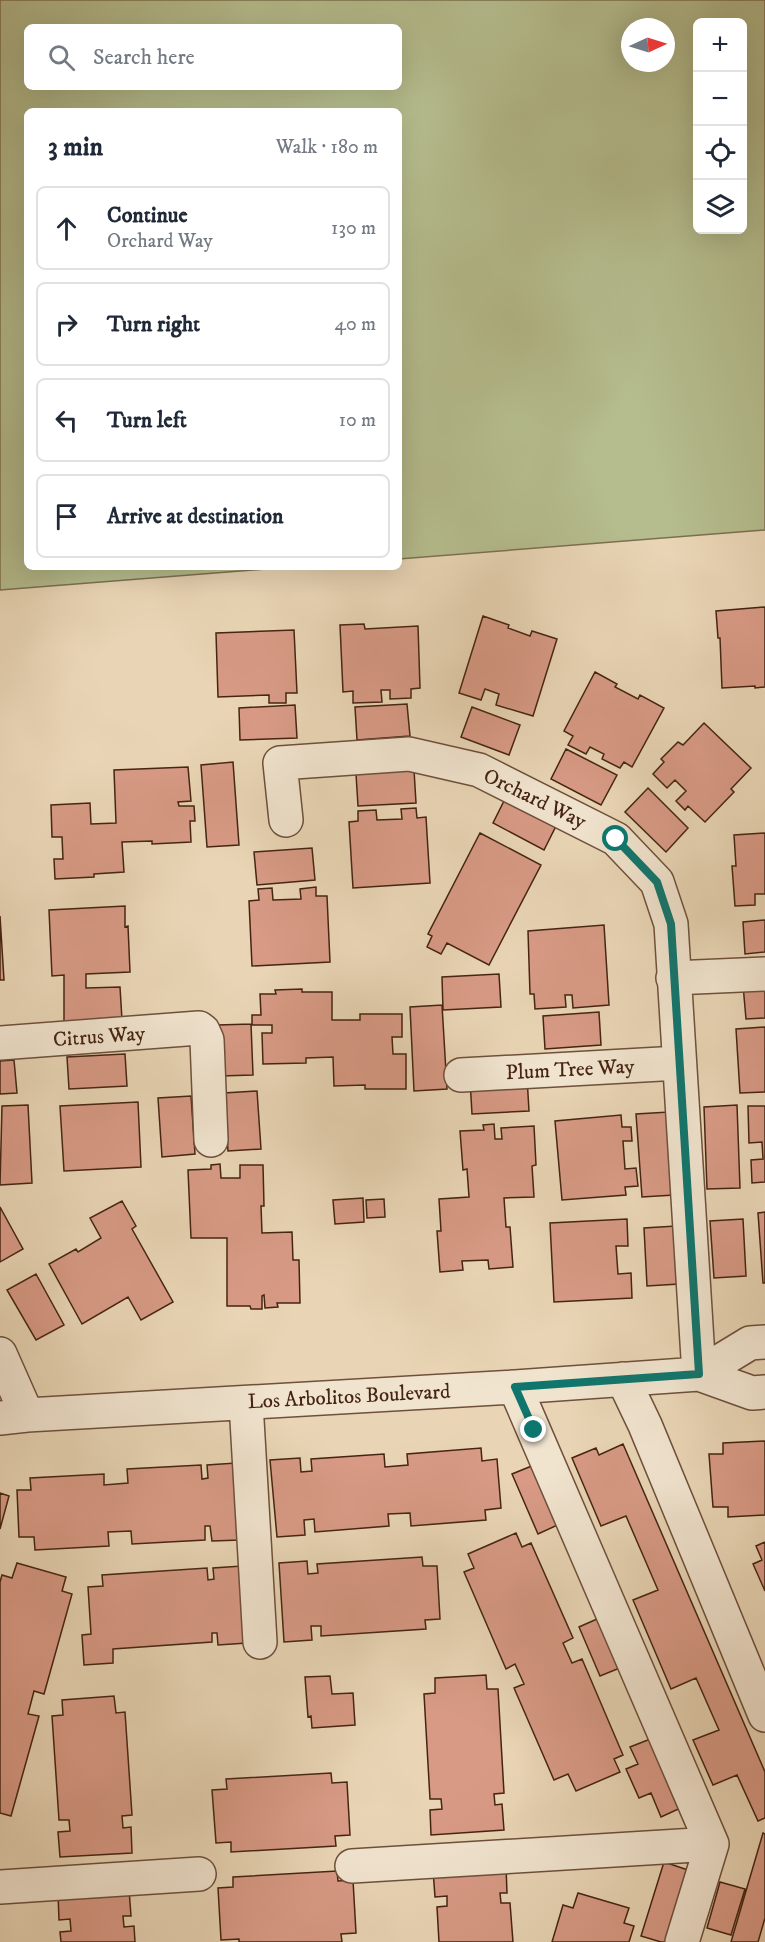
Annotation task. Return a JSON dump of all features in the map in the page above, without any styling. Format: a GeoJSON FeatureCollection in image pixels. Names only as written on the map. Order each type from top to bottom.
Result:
{"type":"FeatureCollection","features":[{"type":"Feature","properties":{"kind":"street","name":"Orchard Way"},"geometry":{"type":"LineString","coordinates":[[286,820],[280,763],[409,754],[479,770],[616,839],[657,882],[671,924],[699,1374]]}},
{"type":"Feature","properties":{"kind":"street"},"geometry":{"type":"LineString","coordinates":[[673,978],[765,974]]}},
{"type":"Feature","properties":{"kind":"street","name":"Citrus Way"},"geometry":{"type":"LineString","coordinates":[[0,1043],[199,1028],[207,1040],[212,1140]]}},
{"type":"Feature","properties":{"kind":"street","name":"Plum Tree Way"},"geometry":{"type":"LineString","coordinates":[[461,1075],[679,1063]]}},
{"type":"Feature","properties":{"kind":"street","name":"Los Arbolitos Boulevard"},"geometry":{"type":"LineString","coordinates":[[699,1374],[750,1343],[765,1342]]}},
{"type":"Feature","properties":{"kind":"street"},"geometry":{"type":"LineString","coordinates":[[0,1354],[14,1417]]}},
{"type":"Feature","properties":{"kind":"street","name":"Los Arbolitos Boulevard"},"geometry":{"type":"LineString","coordinates":[[14,1417],[699,1374],[753,1394],[765,1392]]}},
{"type":"Feature","properties":{"kind":"street"},"geometry":{"type":"LineString","coordinates":[[623,1379],[645,1425],[765,1715]]}},
{"type":"Feature","properties":{"kind":"street"},"geometry":{"type":"LineString","coordinates":[[515,1387],[711,1844],[682,1942]]}},
{"type":"Feature","properties":{"kind":"street"},"geometry":{"type":"LineString","coordinates":[[246,1403],[260,1642]]}},
{"type":"Feature","properties":{"kind":"street"},"geometry":{"type":"LineString","coordinates":[[352,1866],[711,1844]]}},
{"type":"Feature","properties":{"kind":"street"},"geometry":{"type":"LineString","coordinates":[[0,1887],[199,1874]]}},
{"type":"Feature","properties":{"kind":"green space"},"geometry":{"type":"Polygon","coordinates":[[[0,0],[765,0],[765,530],[402,559],[402,108],[24,108],[24,570],[253,570],[0,590],[0,0]]]}},
{"type":"Feature","properties":{"kind":"building"},"geometry":{"type":"Polygon","coordinates":[[[765,607],[765,687],[722,688],[720,638],[718,638],[716,611],[765,607]]]}},
{"type":"Feature","properties":{"kind":"building"},"geometry":{"type":"Polygon","coordinates":[[[483,616],[509,625],[508,628],[530,636],[532,631],[557,639],[533,716],[496,705],[499,694],[485,689],[481,700],[459,693],[483,616]]]}},
{"type":"Feature","properties":{"kind":"building"},"geometry":{"type":"Polygon","coordinates":[[[364,624],[365,629],[418,626],[420,688],[411,689],[411,698],[390,699],[390,690],[381,690],[382,702],[353,703],[353,691],[343,692],[340,625],[364,624]]]}},
{"type":"Feature","properties":{"kind":"building"},"geometry":{"type":"Polygon","coordinates":[[[294,630],[297,693],[286,693],[286,703],[269,703],[269,695],[218,697],[216,633],[294,630]]]}},
{"type":"Feature","properties":{"kind":"building"},"geometry":{"type":"Polygon","coordinates":[[[595,672],[617,684],[615,687],[638,699],[640,695],[664,708],[632,767],[624,762],[620,768],[602,759],[604,754],[590,747],[586,754],[568,745],[573,736],[564,731],[595,672]]]}},
{"type":"Feature","properties":{"kind":"building"},"geometry":{"type":"Polygon","coordinates":[[[407,704],[410,736],[357,740],[355,707],[407,704]]]}},
{"type":"Feature","properties":{"kind":"building"},"geometry":{"type":"Polygon","coordinates":[[[295,705],[297,738],[240,740],[239,708],[295,705]]]}},
{"type":"Feature","properties":{"kind":"building"},"geometry":{"type":"Polygon","coordinates":[[[472,707],[520,725],[509,755],[461,737],[472,707]]]}},
{"type":"Feature","properties":{"kind":"building"},"geometry":{"type":"Polygon","coordinates":[[[704,723],[751,768],[731,789],[734,792],[705,822],[688,806],[685,810],[676,801],[686,791],[675,780],[667,788],[653,774],[664,762],[661,759],[678,742],[683,745],[704,723]]]}},
{"type":"Feature","properties":{"kind":"building"},"geometry":{"type":"Polygon","coordinates":[[[566,749],[617,775],[601,805],[551,779],[566,749]]]}},
{"type":"Feature","properties":{"kind":"building"},"geometry":{"type":"Polygon","coordinates":[[[233,762],[239,845],[207,847],[201,765],[233,762]]]}},
{"type":"Feature","properties":{"kind":"building"},"geometry":{"type":"Polygon","coordinates":[[[188,767],[191,801],[178,802],[179,806],[194,806],[195,821],[190,821],[191,842],[152,844],[152,841],[122,842],[124,872],[94,874],[94,877],[55,879],[54,859],[63,859],[62,837],[52,837],[51,805],[90,803],[91,824],[116,823],[114,770],[188,767]]]}},
{"type":"Feature","properties":{"kind":"building"},"geometry":{"type":"Polygon","coordinates":[[[414,770],[416,803],[358,806],[356,774],[414,770]]]}},
{"type":"Feature","properties":{"kind":"building"},"geometry":{"type":"Polygon","coordinates":[[[648,788],[688,828],[666,852],[625,812],[648,788]]]}},
{"type":"Feature","properties":{"kind":"building"},"geometry":{"type":"Polygon","coordinates":[[[508,793],[559,820],[544,850],[493,823],[508,793]]]}},
{"type":"Feature","properties":{"kind":"building"},"geometry":{"type":"Polygon","coordinates":[[[416,808],[417,818],[426,817],[430,883],[353,888],[349,822],[358,821],[358,811],[376,810],[377,820],[402,819],[401,809],[416,808]]]}},
{"type":"Feature","properties":{"kind":"building"},"geometry":{"type":"Polygon","coordinates":[[[480,833],[541,865],[489,965],[447,943],[441,954],[427,947],[432,936],[428,934],[480,833]]]}},
{"type":"Feature","properties":{"kind":"building"},"geometry":{"type":"Polygon","coordinates":[[[765,833],[765,894],[755,894],[755,905],[735,906],[732,866],[736,866],[734,835],[765,833]]]}},
{"type":"Feature","properties":{"kind":"building"},"geometry":{"type":"Polygon","coordinates":[[[312,848],[315,880],[257,885],[254,852],[312,848]]]}},
{"type":"Feature","properties":{"kind":"building"},"geometry":{"type":"Polygon","coordinates":[[[316,887],[316,896],[327,896],[330,962],[252,966],[249,901],[259,900],[258,889],[272,888],[273,900],[301,899],[300,889],[316,887]]]}},
{"type":"Feature","properties":{"kind":"building"},"geometry":{"type":"Polygon","coordinates":[[[125,906],[130,972],[86,974],[86,988],[120,987],[122,1020],[64,1023],[64,975],[52,976],[49,910],[125,906]]]}},
{"type":"Feature","properties":{"kind":"building"},"geometry":{"type":"Polygon","coordinates":[[[0,916],[4,980],[0,980],[0,916]]]}},
{"type":"Feature","properties":{"kind":"building"},"geometry":{"type":"Polygon","coordinates":[[[765,920],[765,952],[745,954],[743,922],[765,920]]]}},
{"type":"Feature","properties":{"kind":"building"},"geometry":{"type":"Polygon","coordinates":[[[604,925],[609,1005],[573,1008],[572,995],[565,995],[566,1007],[535,1009],[534,994],[530,994],[528,931],[604,925]]]}},
{"type":"Feature","properties":{"kind":"building"},"geometry":{"type":"Polygon","coordinates":[[[499,974],[501,1007],[443,1010],[442,977],[499,974]]]}},
{"type":"Feature","properties":{"kind":"building"},"geometry":{"type":"Polygon","coordinates":[[[765,984],[765,1018],[746,1019],[743,985],[765,984]]]}},
{"type":"Feature","properties":{"kind":"building"},"geometry":{"type":"Polygon","coordinates":[[[302,989],[302,992],[332,992],[332,1020],[360,1020],[360,1014],[402,1014],[402,1037],[392,1037],[393,1054],[406,1054],[406,1089],[365,1089],[365,1085],[334,1086],[333,1057],[306,1058],[306,1063],[263,1064],[262,1033],[272,1033],[272,1025],[252,1025],[252,1015],[261,1015],[260,994],[276,994],[275,990],[302,989]]]}},
{"type":"Feature","properties":{"kind":"building"},"geometry":{"type":"Polygon","coordinates":[[[442,1005],[447,1089],[414,1091],[410,1007],[442,1005]]]}},
{"type":"Feature","properties":{"kind":"building"},"geometry":{"type":"Polygon","coordinates":[[[599,1012],[601,1045],[545,1049],[543,1016],[599,1012]]]}},
{"type":"Feature","properties":{"kind":"building"},"geometry":{"type":"Polygon","coordinates":[[[251,1024],[253,1075],[220,1076],[218,1025],[251,1024]]]}},
{"type":"Feature","properties":{"kind":"building"},"geometry":{"type":"Polygon","coordinates":[[[765,1027],[765,1092],[740,1093],[736,1029],[765,1027]]]}},
{"type":"Feature","properties":{"kind":"building"},"geometry":{"type":"Polygon","coordinates":[[[125,1054],[127,1086],[69,1089],[67,1057],[125,1054]]]}},
{"type":"Feature","properties":{"kind":"building"},"geometry":{"type":"Polygon","coordinates":[[[14,1060],[17,1093],[0,1094],[0,1061],[14,1060]]]}},
{"type":"Feature","properties":{"kind":"building"},"geometry":{"type":"Polygon","coordinates":[[[527,1077],[529,1111],[472,1114],[470,1080],[527,1077]]]}},
{"type":"Feature","properties":{"kind":"building"},"geometry":{"type":"Polygon","coordinates":[[[257,1091],[261,1149],[228,1151],[224,1093],[257,1091]]]}},
{"type":"Feature","properties":{"kind":"building"},"geometry":{"type":"Polygon","coordinates":[[[191,1096],[195,1154],[162,1157],[158,1098],[191,1096]]]}},
{"type":"Feature","properties":{"kind":"building"},"geometry":{"type":"Polygon","coordinates":[[[138,1102],[141,1167],[64,1171],[60,1106],[138,1102]]]}},
{"type":"Feature","properties":{"kind":"building"},"geometry":{"type":"Polygon","coordinates":[[[28,1105],[32,1183],[0,1185],[2,1106],[28,1105]]]}},
{"type":"Feature","properties":{"kind":"building"},"geometry":{"type":"Polygon","coordinates":[[[737,1105],[740,1188],[707,1189],[704,1107],[737,1105]]]}},
{"type":"Feature","properties":{"kind":"building"},"geometry":{"type":"Polygon","coordinates":[[[748,1106],[765,1106],[765,1182],[752,1183],[751,1160],[763,1159],[762,1142],[749,1143],[748,1106]]]}},
{"type":"Feature","properties":{"kind":"building"},"geometry":{"type":"Polygon","coordinates":[[[669,1112],[674,1195],[642,1197],[636,1114],[669,1112]]]}},
{"type":"Feature","properties":{"kind":"building"},"geometry":{"type":"Polygon","coordinates":[[[621,1115],[622,1127],[631,1127],[632,1141],[623,1141],[625,1169],[636,1168],[638,1186],[625,1187],[626,1195],[562,1200],[555,1121],[621,1115]]]}},
{"type":"Feature","properties":{"kind":"building"},"geometry":{"type":"Polygon","coordinates":[[[494,1124],[495,1139],[502,1139],[501,1128],[534,1126],[536,1165],[532,1166],[534,1197],[504,1198],[506,1227],[510,1227],[513,1267],[489,1269],[488,1260],[462,1261],[463,1270],[440,1272],[437,1231],[441,1231],[439,1199],[469,1197],[467,1169],[463,1170],[460,1131],[484,1130],[483,1125],[494,1124]]]}},
{"type":"Feature","properties":{"kind":"building"},"geometry":{"type":"Polygon","coordinates":[[[220,1164],[221,1178],[240,1178],[240,1165],[263,1165],[262,1233],[292,1232],[293,1260],[299,1260],[300,1303],[277,1303],[278,1307],[265,1308],[264,1295],[262,1296],[262,1309],[251,1309],[250,1306],[227,1306],[227,1238],[191,1238],[188,1170],[211,1169],[211,1165],[220,1164]]]}},
{"type":"Feature","properties":{"kind":"building"},"geometry":{"type":"Polygon","coordinates":[[[363,1198],[364,1222],[335,1224],[333,1200],[363,1198]]]}},
{"type":"Feature","properties":{"kind":"building"},"geometry":{"type":"Polygon","coordinates":[[[384,1199],[385,1217],[367,1218],[366,1200],[384,1199]]]}},
{"type":"Feature","properties":{"kind":"building"},"geometry":{"type":"Polygon","coordinates":[[[122,1201],[136,1226],[132,1229],[173,1302],[141,1320],[128,1297],[82,1324],[49,1264],[76,1249],[78,1252],[101,1238],[90,1218],[122,1201]]]}},
{"type":"Feature","properties":{"kind":"building"},"geometry":{"type":"Polygon","coordinates":[[[0,1207],[23,1249],[0,1262],[0,1207]]]}},
{"type":"Feature","properties":{"kind":"building"},"geometry":{"type":"Polygon","coordinates":[[[765,1212],[765,1283],[763,1283],[758,1213],[765,1212]]]}},
{"type":"Feature","properties":{"kind":"building"},"geometry":{"type":"Polygon","coordinates":[[[627,1219],[628,1246],[616,1246],[618,1274],[631,1273],[632,1298],[554,1302],[550,1223],[627,1219]]]}},
{"type":"Feature","properties":{"kind":"building"},"geometry":{"type":"Polygon","coordinates":[[[743,1219],[746,1276],[714,1278],[710,1221],[743,1219]]]}},
{"type":"Feature","properties":{"kind":"building"},"geometry":{"type":"Polygon","coordinates":[[[676,1226],[679,1284],[647,1286],[644,1228],[676,1226]]]}},
{"type":"Feature","properties":{"kind":"building"},"geometry":{"type":"Polygon","coordinates":[[[36,1274],[64,1325],[36,1340],[7,1290],[36,1274]]]}},
{"type":"Feature","properties":{"kind":"building"},"geometry":{"type":"Polygon","coordinates":[[[765,1441],[765,1515],[728,1517],[728,1507],[713,1507],[709,1454],[723,1454],[723,1443],[765,1441]]]}},
{"type":"Feature","properties":{"kind":"building"},"geometry":{"type":"Polygon","coordinates":[[[623,1444],[765,1772],[765,1818],[758,1821],[737,1775],[713,1785],[693,1740],[719,1730],[696,1678],[671,1689],[633,1600],[658,1590],[626,1516],[601,1526],[572,1458],[596,1448],[599,1455],[623,1444]]]}},
{"type":"Feature","properties":{"kind":"building"},"geometry":{"type":"Polygon","coordinates":[[[481,1448],[482,1461],[497,1459],[501,1508],[485,1510],[486,1520],[411,1526],[410,1513],[388,1514],[389,1526],[315,1532],[314,1519],[304,1520],[305,1535],[277,1537],[270,1460],[300,1458],[301,1472],[312,1471],[311,1459],[384,1454],[385,1467],[408,1465],[407,1454],[481,1448]]]}},
{"type":"Feature","properties":{"kind":"building"},"geometry":{"type":"Polygon","coordinates":[[[236,1463],[240,1540],[212,1541],[210,1526],[205,1526],[205,1540],[132,1544],[131,1531],[108,1532],[109,1546],[35,1550],[34,1537],[19,1537],[17,1490],[31,1490],[30,1478],[104,1474],[104,1485],[128,1483],[127,1469],[201,1465],[202,1479],[208,1478],[207,1465],[236,1463]]]}},
{"type":"Feature","properties":{"kind":"building"},"geometry":{"type":"Polygon","coordinates":[[[539,1463],[564,1522],[538,1534],[512,1474],[539,1463]]]}},
{"type":"Feature","properties":{"kind":"building"},"geometry":{"type":"Polygon","coordinates":[[[0,1493],[9,1496],[0,1529],[0,1493]]]}},
{"type":"Feature","properties":{"kind":"building"},"geometry":{"type":"Polygon","coordinates":[[[516,1533],[522,1547],[531,1543],[573,1638],[563,1643],[572,1663],[582,1659],[623,1755],[614,1759],[620,1772],[576,1791],[568,1774],[554,1780],[514,1688],[524,1684],[515,1664],[506,1669],[464,1572],[474,1568],[468,1554],[516,1533]]]}},
{"type":"Feature","properties":{"kind":"building"},"geometry":{"type":"Polygon","coordinates":[[[765,1542],[765,1591],[753,1564],[762,1560],[756,1546],[765,1542]]]}},
{"type":"Feature","properties":{"kind":"building"},"geometry":{"type":"Polygon","coordinates":[[[422,1557],[423,1566],[437,1566],[440,1619],[425,1620],[426,1629],[321,1636],[321,1626],[311,1626],[312,1640],[284,1642],[279,1563],[307,1561],[308,1574],[318,1573],[317,1564],[422,1557]]]}},
{"type":"Feature","properties":{"kind":"building"},"geometry":{"type":"Polygon","coordinates":[[[17,1563],[66,1577],[62,1591],[72,1594],[44,1694],[34,1691],[28,1714],[39,1716],[11,1816],[0,1813],[0,1582],[2,1575],[12,1578],[17,1563]]]}},
{"type":"Feature","properties":{"kind":"building"},"geometry":{"type":"Polygon","coordinates":[[[242,1566],[247,1643],[218,1645],[217,1633],[212,1633],[212,1642],[113,1649],[113,1663],[84,1665],[82,1635],[91,1634],[88,1587],[103,1586],[102,1575],[207,1568],[208,1580],[214,1579],[213,1568],[242,1566]]]}},
{"type":"Feature","properties":{"kind":"building"},"geometry":{"type":"Polygon","coordinates":[[[606,1615],[627,1665],[600,1676],[579,1627],[606,1615]]]}},
{"type":"Feature","properties":{"kind":"building"},"geometry":{"type":"Polygon","coordinates":[[[486,1675],[487,1689],[498,1689],[504,1793],[494,1794],[495,1805],[502,1804],[504,1830],[431,1835],[430,1810],[442,1809],[441,1799],[430,1799],[424,1694],[435,1693],[435,1678],[486,1675]]]}},
{"type":"Feature","properties":{"kind":"building"},"geometry":{"type":"Polygon","coordinates":[[[330,1676],[332,1694],[353,1693],[355,1725],[312,1728],[311,1716],[308,1717],[305,1677],[330,1676]]]}},
{"type":"Feature","properties":{"kind":"building"},"geometry":{"type":"Polygon","coordinates":[[[114,1696],[116,1713],[125,1712],[132,1815],[122,1816],[123,1828],[131,1827],[132,1853],[60,1857],[58,1832],[70,1831],[69,1820],[59,1820],[52,1716],[63,1715],[62,1700],[114,1696]]]}},
{"type":"Feature","properties":{"kind":"building"},"geometry":{"type":"Polygon","coordinates":[[[658,1736],[687,1805],[661,1817],[651,1793],[639,1798],[626,1769],[638,1764],[630,1747],[658,1736]]]}},
{"type":"Feature","properties":{"kind":"building"},"geometry":{"type":"Polygon","coordinates":[[[331,1773],[332,1783],[347,1782],[350,1835],[335,1836],[336,1846],[231,1852],[231,1842],[216,1843],[212,1790],[227,1789],[226,1779],[331,1773]]]}},
{"type":"Feature","properties":{"kind":"building"},"geometry":{"type":"Polygon","coordinates":[[[763,1833],[765,1834],[765,1918],[758,1942],[731,1942],[763,1833]]]}},
{"type":"Feature","properties":{"kind":"building"},"geometry":{"type":"Polygon","coordinates":[[[664,1862],[691,1871],[669,1942],[641,1936],[664,1862]]]}},
{"type":"Feature","properties":{"kind":"building"},"geometry":{"type":"Polygon","coordinates":[[[506,1866],[507,1893],[500,1893],[501,1903],[510,1903],[513,1942],[439,1942],[437,1907],[447,1906],[447,1896],[435,1897],[433,1870],[506,1866]]]}},
{"type":"Feature","properties":{"kind":"building"},"geometry":{"type":"Polygon","coordinates":[[[337,1871],[338,1881],[353,1880],[356,1933],[341,1934],[342,1942],[221,1940],[218,1888],[233,1887],[233,1877],[337,1871]]]}},
{"type":"Feature","properties":{"kind":"building"},"geometry":{"type":"Polygon","coordinates":[[[720,1882],[745,1889],[731,1935],[707,1928],[720,1882]]]}},
{"type":"Feature","properties":{"kind":"building"},"geometry":{"type":"Polygon","coordinates":[[[129,1889],[131,1916],[123,1916],[124,1927],[134,1926],[135,1942],[61,1942],[60,1932],[71,1931],[70,1919],[59,1920],[58,1894],[129,1889]]]}},
{"type":"Feature","properties":{"kind":"building"},"geometry":{"type":"Polygon","coordinates":[[[578,1893],[629,1908],[624,1923],[634,1926],[629,1942],[552,1942],[563,1905],[573,1908],[578,1893]]]}},
{"type":"Feature","properties":{"kind":"route"},"geometry":{"type":"LineString","coordinates":[[534,1430],[515,1387],[699,1374],[671,924],[657,882],[616,839]]}}]}
